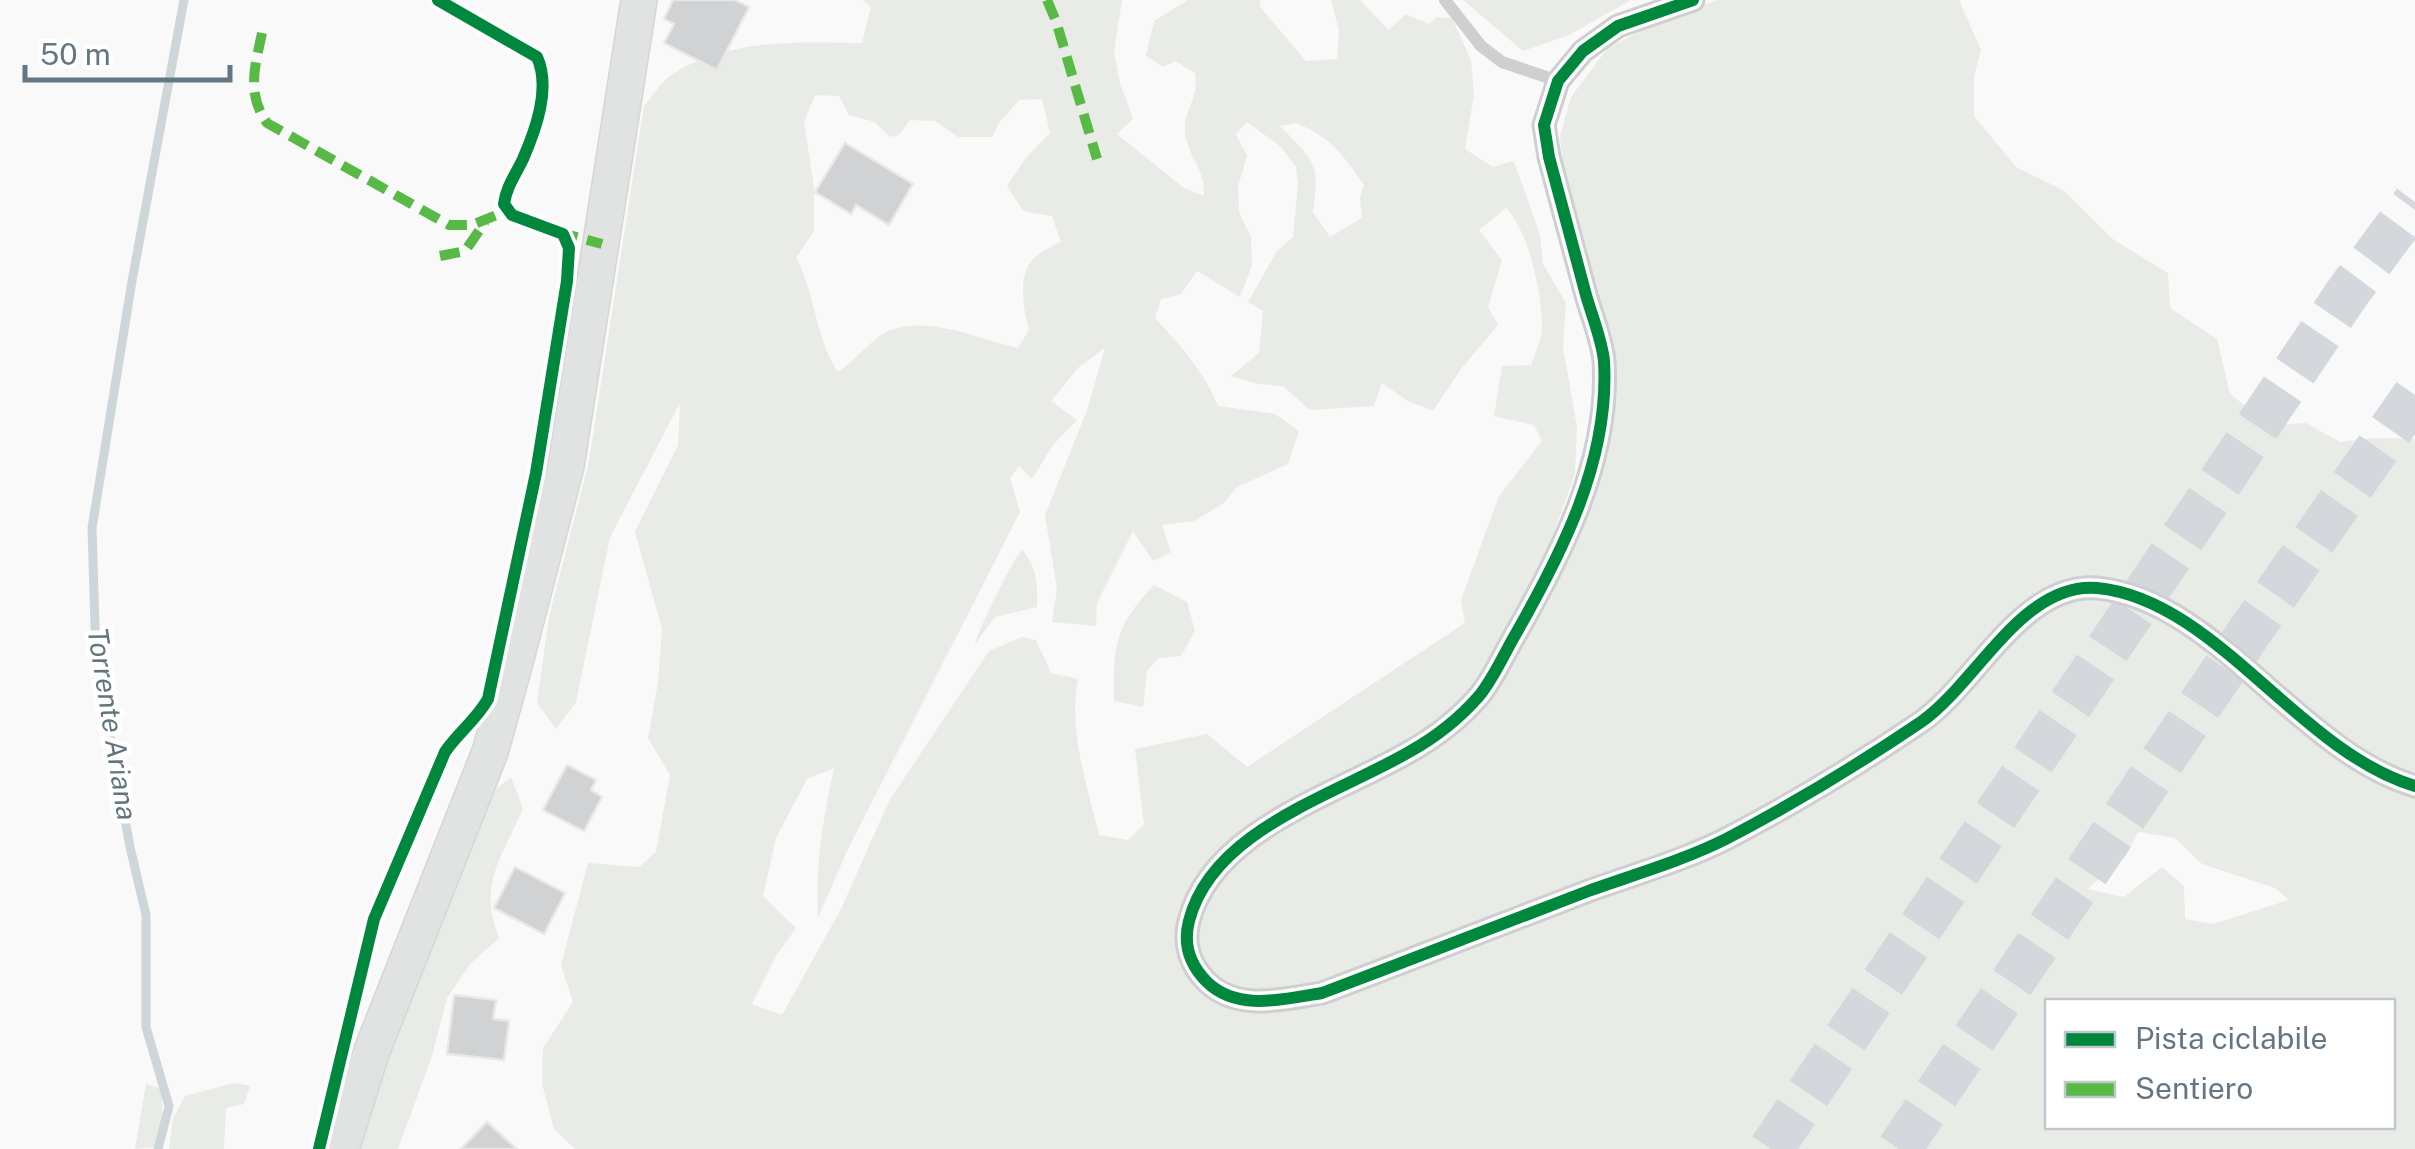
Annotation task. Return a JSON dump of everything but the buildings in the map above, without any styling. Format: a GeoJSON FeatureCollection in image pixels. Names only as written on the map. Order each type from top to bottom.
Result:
{"type":"FeatureCollection","features":[{"type":"Feature","properties":{"kind":"main road"},"geometry":{"type":"LineString","coordinates":[[341,1149],[372,1052],[490,752],[562,484],[639,0]]}},
{"type":"Feature","properties":{"kind":"street"},"geometry":{"type":"LineString","coordinates":[[1693,0],[1618,26],[1583,50],[1558,81],[1544,125],[1548,156],[1604,359],[1594,464],[1549,576],[1482,693],[1450,726],[1410,752],[1249,836],[1218,863],[1195,894],[1186,933],[1192,965],[1210,985],[1236,999],[1268,1002],[1322,993],[1723,840],[1856,765],[1926,718],[2018,622],[2045,602],[2072,590],[2095,588],[2164,608],[2332,742],[2367,764],[2415,786]]}},
{"type":"Feature","properties":{"kind":"lane"},"geometry":{"type":"LineString","coordinates":[[1444,0],[1481,46],[1502,62],[1558,81]]}},
{"type":"Feature","properties":{"kind":"shaded area"},"geometry":{"type":"Polygon","coordinates":[[[863,0],[1122,0],[1114,51],[1133,119],[1117,134],[1184,188],[1204,196],[1202,177],[1188,146],[1185,128],[1195,90],[1195,73],[1175,61],[1163,67],[1146,56],[1154,21],[1188,0],[1260,0],[1260,7],[1306,61],[1337,59],[1339,31],[1331,0],[1360,0],[1389,30],[1406,14],[1429,24],[1436,17],[1452,18],[1471,60],[1474,94],[1465,149],[1493,167],[1514,161],[1540,235],[1543,264],[1566,303],[1563,347],[1577,427],[1575,474],[1549,546],[1610,425],[1565,191],[1560,136],[1571,97],[1607,49],[1657,22],[1718,0],[1959,0],[1981,50],[1974,76],[1974,116],[2016,167],[2063,190],[2114,240],[2168,273],[2170,308],[2217,339],[2230,394],[2270,425],[2306,423],[2340,442],[2415,439],[2415,1149],[575,1149],[554,1129],[542,1084],[543,1048],[573,1002],[561,965],[588,863],[639,867],[656,852],[670,775],[648,738],[662,629],[635,532],[678,445],[680,403],[610,537],[576,702],[556,729],[537,703],[549,617],[589,461],[644,106],[670,76],[714,55],[763,45],[862,43],[871,7],[863,0]],[[815,95],[804,122],[814,187],[814,231],[796,258],[830,359],[838,372],[880,336],[912,326],[949,329],[1018,348],[1029,330],[1024,306],[1025,273],[1038,254],[1061,242],[1052,216],[1023,211],[1007,186],[1025,159],[1050,133],[1042,99],[1019,100],[992,137],[958,137],[935,121],[910,120],[899,135],[890,137],[875,122],[849,115],[839,96],[815,95]],[[1247,122],[1236,134],[1247,156],[1238,186],[1239,212],[1251,237],[1252,265],[1240,297],[1197,271],[1181,294],[1161,299],[1155,318],[1199,370],[1218,406],[1275,414],[1299,431],[1288,464],[1237,487],[1224,503],[1194,521],[1162,525],[1171,552],[1153,561],[1133,531],[1097,603],[1096,626],[1052,622],[1057,589],[1045,515],[1087,410],[1105,348],[1079,367],[1051,401],[1077,420],[1053,445],[1032,479],[1019,466],[1010,478],[1020,512],[847,851],[818,918],[821,843],[834,768],[807,779],[776,838],[763,896],[796,928],[776,956],[752,1004],[782,1015],[841,909],[889,801],[989,651],[1022,637],[1036,640],[1051,673],[1078,679],[1077,738],[1099,835],[1128,840],[1144,824],[1135,749],[1207,734],[1247,767],[1465,623],[1461,600],[1499,496],[1542,441],[1534,425],[1494,416],[1502,366],[1531,365],[1542,332],[1537,281],[1521,232],[1506,208],[1479,230],[1502,260],[1488,307],[1498,325],[1433,411],[1406,400],[1382,383],[1374,406],[1310,410],[1283,386],[1231,376],[1259,353],[1263,311],[1248,302],[1277,251],[1293,237],[1298,185],[1296,167],[1280,146],[1247,122]],[[1296,123],[1280,126],[1312,164],[1316,183],[1313,212],[1330,237],[1362,218],[1360,197],[1364,185],[1327,141],[1296,123]],[[2138,832],[2126,856],[2087,889],[2124,897],[2162,867],[2184,886],[2185,919],[2213,924],[2289,900],[2275,888],[2202,864],[2175,838],[2138,832]]]}},
{"type":"Feature","properties":{"kind":"shaded area"},"geometry":{"type":"Polygon","coordinates":[[[1463,0],[1631,0],[1569,35],[1523,51],[1463,0]]]}},
{"type":"Feature","properties":{"kind":"shaded area"},"geometry":{"type":"Polygon","coordinates":[[[1022,550],[1036,577],[1037,607],[995,617],[975,644],[1012,565],[1022,550]]]}},
{"type":"Feature","properties":{"kind":"shaded area"},"geometry":{"type":"Polygon","coordinates":[[[1154,585],[1187,602],[1195,631],[1181,656],[1158,658],[1147,671],[1143,707],[1114,701],[1119,637],[1131,613],[1154,585]]]}},
{"type":"Feature","properties":{"kind":"shaded area"},"geometry":{"type":"Polygon","coordinates":[[[511,777],[523,809],[500,857],[492,887],[493,919],[499,938],[471,963],[447,998],[432,1056],[398,1149],[352,1149],[380,1060],[496,789],[511,777]]]}},
{"type":"Feature","properties":{"kind":"shaded area"},"geometry":{"type":"Polygon","coordinates":[[[234,1083],[250,1086],[244,1104],[226,1108],[224,1149],[169,1149],[173,1119],[185,1096],[234,1083]]]}},
{"type":"Feature","properties":{"kind":"shaded area"},"geometry":{"type":"Polygon","coordinates":[[[146,1084],[162,1089],[157,1147],[135,1149],[146,1084]]]}},
{"type":"Feature","properties":{"kind":"waterway","name":"Torrente Ariana"},"geometry":{"type":"LineString","coordinates":[[158,1149],[169,1106],[146,1027],[146,915],[96,658],[92,528],[184,0]]}},
{"type":"Feature","properties":{"kind":"tunnel"},"geometry":{"type":"LineString","coordinates":[[1771,1149],[2348,292],[2415,202]]}},
{"type":"Feature","properties":{"kind":"tunnel"},"geometry":{"type":"LineString","coordinates":[[1899,1149],[2415,395]]}},
{"type":"Feature","properties":{"kind":"marked path"},"geometry":{"type":"LineString","coordinates":[[1047,0],[1097,159]]}},
{"type":"Feature","properties":{"kind":"marked path"},"geometry":{"type":"LineString","coordinates":[[262,33],[254,90],[267,123],[449,225],[472,225],[499,214],[512,215]]}},
{"type":"Feature","properties":{"kind":"marked path"},"geometry":{"type":"LineString","coordinates":[[440,256],[465,251],[485,222]]}},
{"type":"Feature","properties":{"kind":"marked path"},"geometry":{"type":"LineString","coordinates":[[558,232],[602,244]]}},
{"type":"Feature","properties":{"kind":"cycle path"},"geometry":{"type":"LineString","coordinates":[[319,1149],[374,919],[445,752],[488,699],[536,473],[567,281],[569,248],[563,234],[512,215],[504,204],[540,108],[543,82],[537,57],[438,0]]}},
{"type":"Feature","properties":{"kind":"cycle path"},"geometry":{"type":"LineString","coordinates":[[1693,0],[1618,26],[1583,51],[1558,81],[1544,125],[1549,157],[1604,361],[1604,398],[1591,470],[1549,572],[1489,682],[1455,720],[1409,752],[1280,819],[1223,862],[1202,889],[1187,930],[1189,954],[1207,982],[1219,991],[1247,1000],[1322,993],[1710,847],[1801,798],[1921,722],[2023,618],[2070,590],[2097,588],[2140,598],[2180,619],[2219,646],[2333,742],[2373,768],[2415,786]]}}]}
